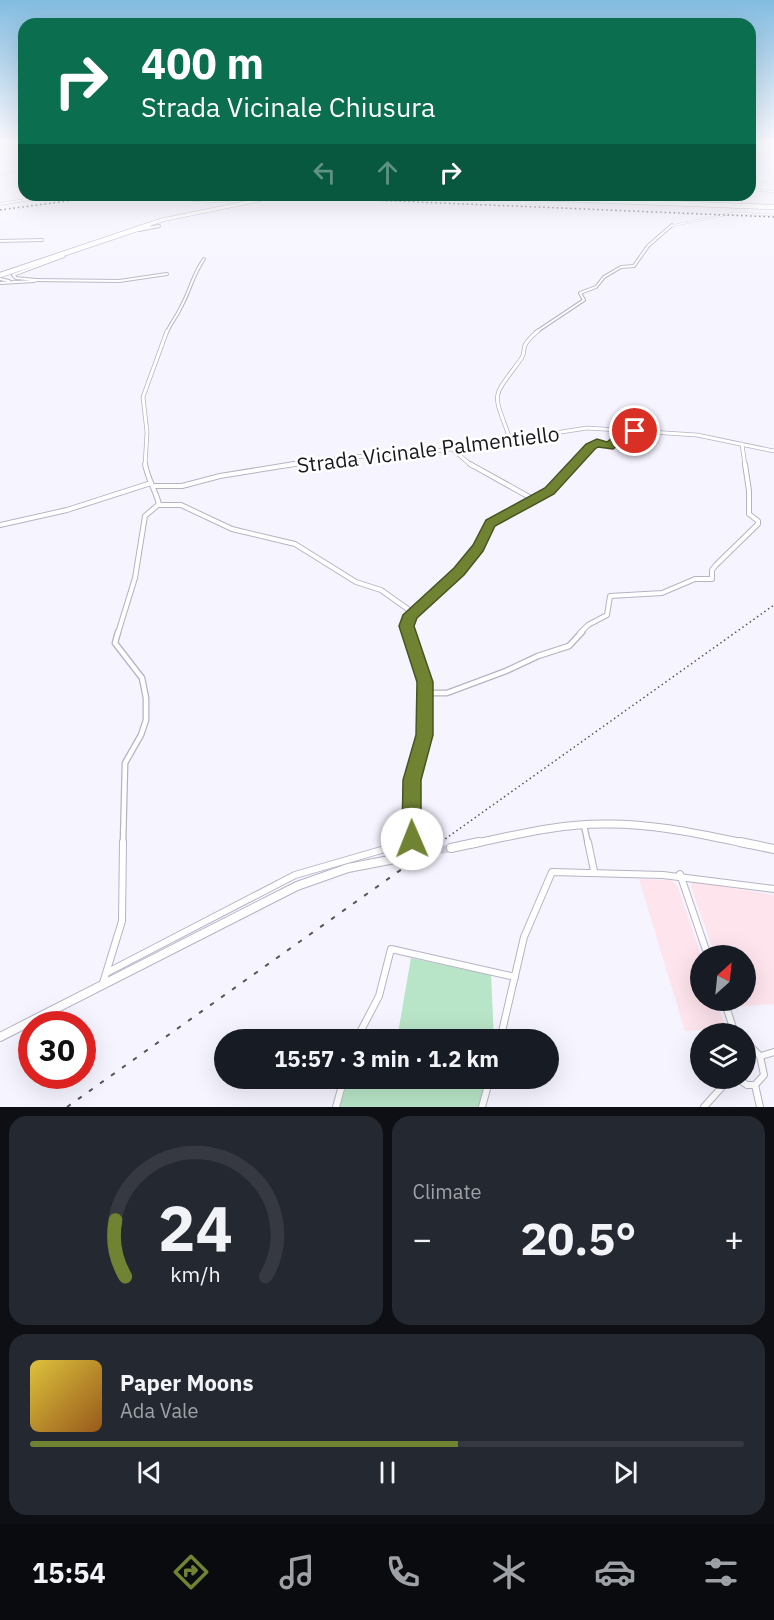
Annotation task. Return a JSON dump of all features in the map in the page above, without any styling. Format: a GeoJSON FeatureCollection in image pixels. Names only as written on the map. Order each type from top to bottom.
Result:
{"type":"FeatureCollection","features":[{"type":"Feature","properties":{"kind":"highway"},"geometry":{"type":"LineString","coordinates":[[0,278],[162,220],[254,201]]}},
{"type":"Feature","properties":{"kind":"highway"},"geometry":{"type":"LineString","coordinates":[[593,201],[774,208]]}},
{"type":"Feature","properties":{"kind":"highway"},"geometry":{"type":"LineString","coordinates":[[604,201],[774,208]]}},
{"type":"Feature","properties":{"kind":"main road"},"geometry":{"type":"LineString","coordinates":[[451,848],[584,825],[649,828],[774,849]]}},
{"type":"Feature","properties":{"kind":"main road"},"geometry":{"type":"LineString","coordinates":[[0,1037],[297,886],[348,868],[405,857]]}},
{"type":"Feature","properties":{"kind":"street"},"geometry":{"type":"LineString","coordinates":[[0,204],[19,201]]}},
{"type":"Feature","properties":{"kind":"street"},"geometry":{"type":"LineString","coordinates":[[202,201],[223,201]]}},
{"type":"Feature","properties":{"kind":"street"},"geometry":{"type":"LineString","coordinates":[[578,201],[774,208]]}},
{"type":"Feature","properties":{"kind":"street"},"geometry":{"type":"LineString","coordinates":[[622,201],[774,208]]}},
{"type":"Feature","properties":{"kind":"street"},"geometry":{"type":"LineString","coordinates":[[510,439],[500,415],[497,396],[504,381],[525,354],[525,345],[551,321],[584,300],[580,292],[596,287],[607,275],[621,267],[634,266],[640,255],[673,225],[731,214],[774,215]]}},
{"type":"Feature","properties":{"kind":"street"},"geometry":{"type":"LineString","coordinates":[[36,280],[16,278],[13,275],[135,231],[159,226]]}},
{"type":"Feature","properties":{"kind":"street"},"geometry":{"type":"LineString","coordinates":[[0,241],[42,240]]}},
{"type":"Feature","properties":{"kind":"street"},"geometry":{"type":"LineString","coordinates":[[158,505],[145,464],[147,432],[142,406],[144,393],[151,380],[159,350],[173,318],[181,308],[183,297],[204,259]]}},
{"type":"Feature","properties":{"kind":"street"},"geometry":{"type":"LineString","coordinates":[[0,278],[119,281],[168,274]]}},
{"type":"Feature","properties":{"kind":"street","name":"Strada Vicinale Palmentiello"},"geometry":{"type":"LineString","coordinates":[[0,525],[67,510],[152,484],[189,485],[220,476],[351,457],[415,454],[587,428],[697,435],[774,451]]}},
{"type":"Feature","properties":{"kind":"street"},"geometry":{"type":"LineString","coordinates":[[108,972],[295,876],[340,860],[407,844],[412,839],[412,780],[424,735],[425,682],[407,626],[412,613],[464,566],[480,543],[488,526],[552,489],[591,446],[597,443],[609,447],[622,436],[638,431]]}},
{"type":"Feature","properties":{"kind":"street"},"geometry":{"type":"LineString","coordinates":[[424,693],[447,693],[506,671],[538,656],[569,646],[588,625],[607,615],[610,596],[662,593],[690,579],[712,579],[712,570],[716,565],[758,524],[758,521],[749,514],[749,491],[742,444]]}},
{"type":"Feature","properties":{"kind":"street"},"geometry":{"type":"LineString","coordinates":[[451,448],[462,460],[474,468],[533,499]]}},
{"type":"Feature","properties":{"kind":"street"},"geometry":{"type":"LineString","coordinates":[[103,984],[123,914],[125,763],[145,726],[145,686],[142,678],[116,646],[116,638],[135,578],[145,516],[158,505],[181,505],[232,529],[295,544],[356,582],[381,590],[412,613]]}},
{"type":"Feature","properties":{"kind":"street"},"geometry":{"type":"LineString","coordinates":[[584,825],[594,871]]}},
{"type":"Feature","properties":{"kind":"street"},"geometry":{"type":"LineString","coordinates":[[503,1029],[524,937],[552,872],[680,874],[774,889]]}},
{"type":"Feature","properties":{"kind":"street"},"geometry":{"type":"LineString","coordinates":[[680,874],[704,945]]}},
{"type":"Feature","properties":{"kind":"street"},"geometry":{"type":"LineString","coordinates":[[362,1029],[379,996],[391,949],[515,977]]}},
{"type":"Feature","properties":{"kind":"street"},"geometry":{"type":"LineString","coordinates":[[756,1051],[761,1056],[765,1071],[764,1077],[756,1083]]}},
{"type":"Feature","properties":{"kind":"street"},"geometry":{"type":"LineString","coordinates":[[761,1056],[774,1052]]}},
{"type":"Feature","properties":{"kind":"street"},"geometry":{"type":"LineString","coordinates":[[336,1107],[341,1089]]}},
{"type":"Feature","properties":{"kind":"street"},"geometry":{"type":"LineString","coordinates":[[482,1107],[487,1089]]}},
{"type":"Feature","properties":{"kind":"street"},"geometry":{"type":"LineString","coordinates":[[704,1107],[720,1089]]}},
{"type":"Feature","properties":{"kind":"street"},"geometry":{"type":"LineString","coordinates":[[755,1089],[760,1107]]}},
{"type":"Feature","properties":{"kind":"shaded area"},"geometry":{"type":"Polygon","coordinates":[[[639,879],[670,880],[677,885],[698,945],[690,945],[690,1011],[720,1011],[724,1023],[690,1023],[690,1031],[685,1031],[639,879]]]}},
{"type":"Feature","properties":{"kind":"shaded area"},"geometry":{"type":"Polygon","coordinates":[[[693,881],[774,895],[774,1006],[773,1004],[756,1005],[756,945],[711,945],[691,887],[693,881]]]}},
{"type":"Feature","properties":{"kind":"green space"},"geometry":{"type":"Polygon","coordinates":[[[411,958],[491,975],[494,1029],[399,1029],[411,958]]]}},
{"type":"Feature","properties":{"kind":"green space"},"geometry":{"type":"Polygon","coordinates":[[[345,1089],[484,1089],[479,1107],[340,1107],[345,1089]]]}},
{"type":"Feature","properties":{"kind":"tunnel"},"geometry":{"type":"LineString","coordinates":[[405,857],[451,848]]}},
{"type":"Feature","properties":{"kind":"railway"},"geometry":{"type":"LineString","coordinates":[[0,210],[67,201]]}},
{"type":"Feature","properties":{"kind":"railway"},"geometry":{"type":"LineString","coordinates":[[394,201],[774,217]]}},
{"type":"Feature","properties":{"kind":"railway"},"geometry":{"type":"LineString","coordinates":[[438,844],[774,605]]}},
{"type":"Feature","properties":{"kind":"railway"},"geometry":{"type":"LineString","coordinates":[[67,1107],[440,842]]}},
{"type":"Feature","properties":{"kind":"route"},"geometry":{"type":"LineString","coordinates":[[412,839],[412,780],[422,751],[425,682],[407,626],[410,615],[459,571],[478,547],[490,524],[550,491],[591,446],[597,443],[609,447],[622,436],[635,431]]}}]}
